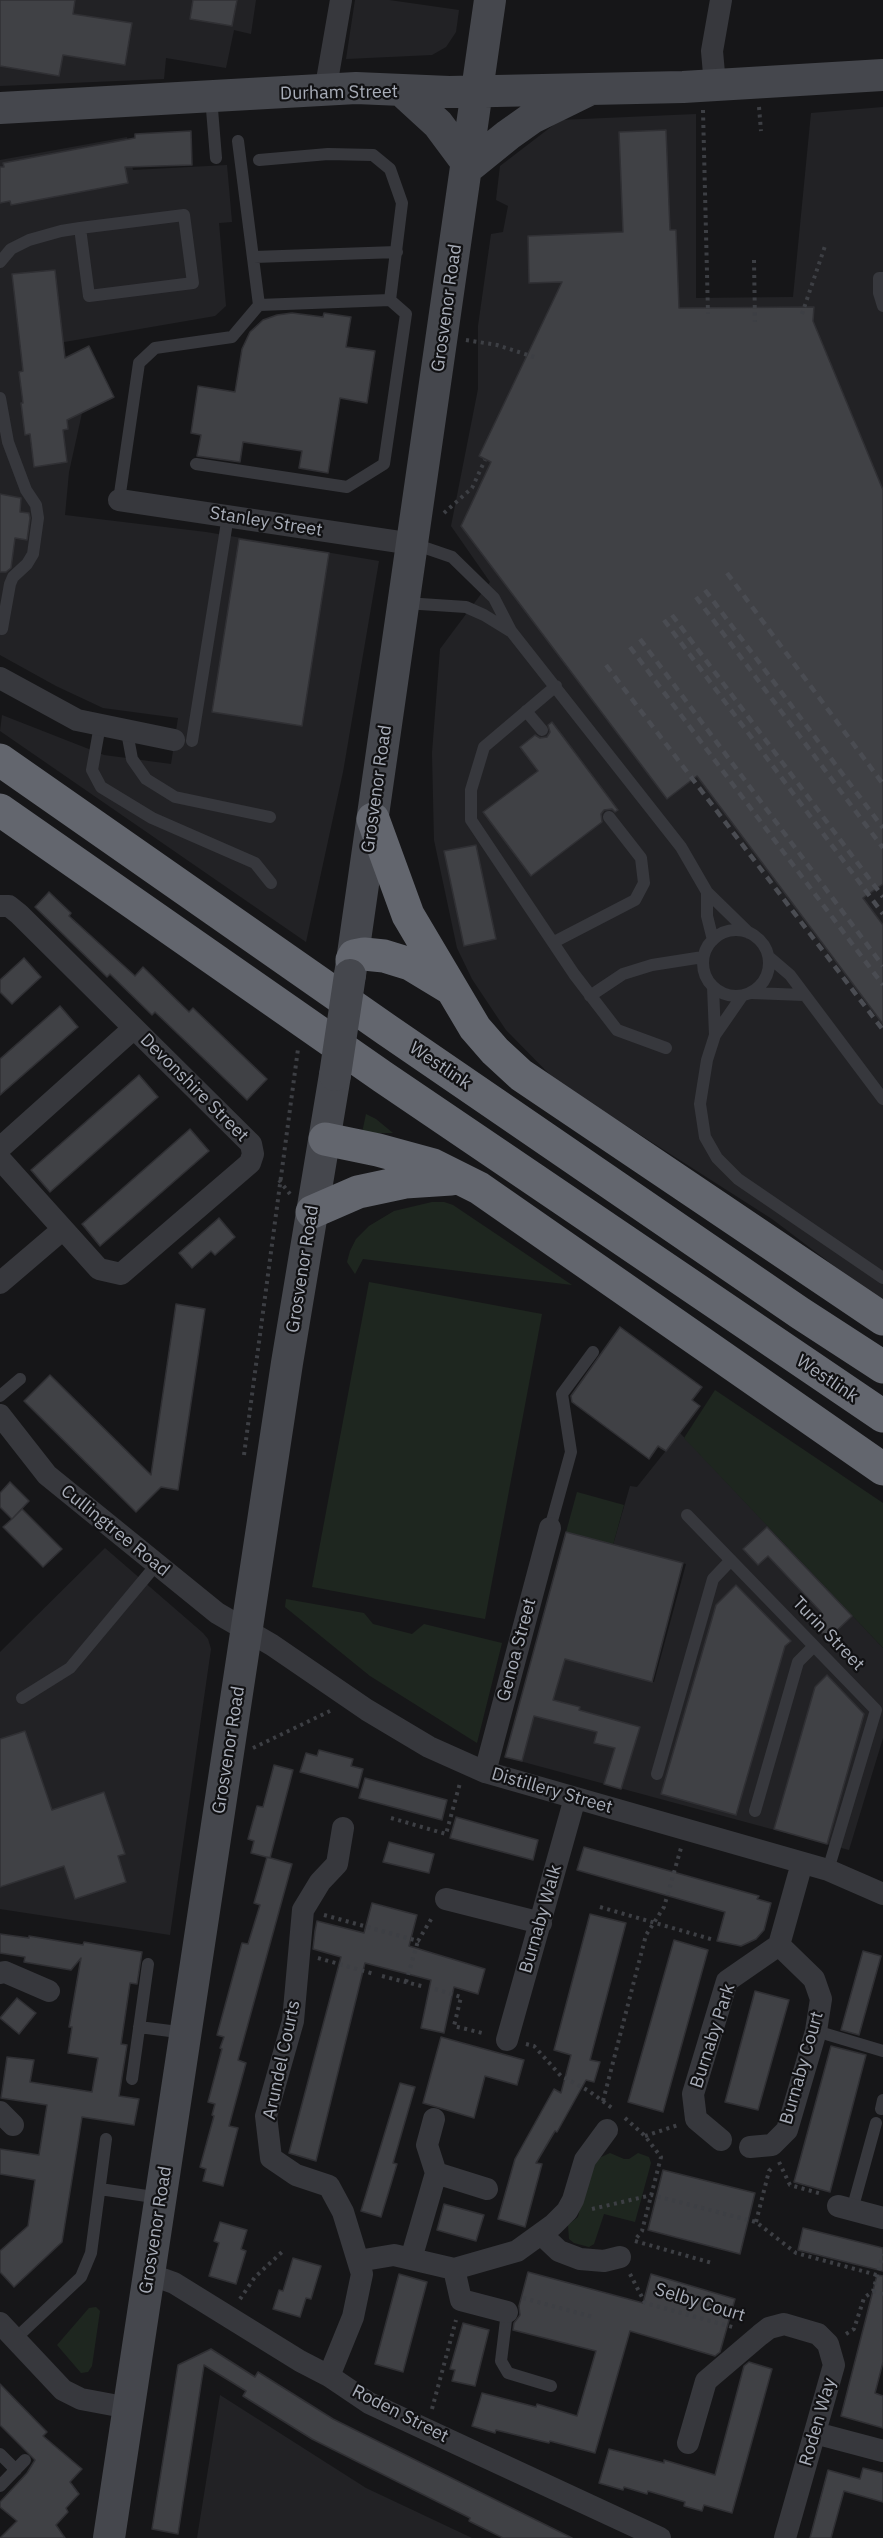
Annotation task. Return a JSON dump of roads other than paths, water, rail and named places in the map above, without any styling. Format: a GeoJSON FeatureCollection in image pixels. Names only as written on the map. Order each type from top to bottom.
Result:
{"type":"FeatureCollection","features":[{"type":"Feature","properties":{"kind":"highway","name":"Westlink"},"geometry":{"type":"LineString","coordinates":[[0,760],[387,1030],[800,1313],[883,1367]]}},
{"type":"Feature","properties":{"kind":"highway","name":"Westlink"},"geometry":{"type":"LineString","coordinates":[[0,810],[413,1098],[883,1416]]}},
{"type":"Feature","properties":{"kind":"highway"},"geometry":{"type":"LineString","coordinates":[[373,819],[408,915],[475,1028],[495,1051],[521,1075],[883,1318]]}},
{"type":"Feature","properties":{"kind":"highway"},"geometry":{"type":"LineString","coordinates":[[351,968],[354,956],[364,954],[384,956],[410,964],[452,989]]}},
{"type":"Feature","properties":{"kind":"highway"},"geometry":{"type":"LineString","coordinates":[[325,1139],[405,1157],[462,1178],[479,1188],[883,1470]]}},
{"type":"Feature","properties":{"kind":"highway"},"geometry":{"type":"LineString","coordinates":[[312,1212],[358,1192],[405,1182],[462,1178]]}},
{"type":"Feature","properties":{"kind":"main road","name":"Grosvenor Road"},"geometry":{"type":"LineString","coordinates":[[109,2538],[246,1630],[351,968],[490,0]]}},
{"type":"Feature","properties":{"kind":"main road","name":"Durham Street"},"geometry":{"type":"LineString","coordinates":[[0,108],[325,92],[356,88],[402,91],[477,91],[594,88],[709,97],[883,75]]}},
{"type":"Feature","properties":{"kind":"main road"},"geometry":{"type":"LineString","coordinates":[[402,91],[438,124],[467,166],[532,118],[594,88]]}},
{"type":"Feature","properties":{"kind":"street"},"geometry":{"type":"LineString","coordinates":[[325,92],[341,43],[340,0]]}},
{"type":"Feature","properties":{"kind":"street"},"geometry":{"type":"LineString","coordinates":[[709,97],[712,51],[721,0]]}},
{"type":"Feature","properties":{"kind":"street","name":"Stanley Street"},"geometry":{"type":"LineString","coordinates":[[119,500],[413,544]]}},
{"type":"Feature","properties":{"kind":"street"},"geometry":{"type":"LineString","coordinates":[[0,678],[77,720],[127,732],[183,741]]}},
{"type":"Feature","properties":{"kind":"street","name":"Devonshire Street"},"geometry":{"type":"LineString","coordinates":[[0,906],[9,906],[20,914],[251,1144],[253,1154],[250,1163],[121,1274],[99,1269],[62,1230]]}},
{"type":"Feature","properties":{"kind":"street"},"geometry":{"type":"LineString","coordinates":[[0,1283],[62,1230],[0,1157],[134,1028]]}},
{"type":"Feature","properties":{"kind":"street","name":"Cullingtree Road"},"geometry":{"type":"LineString","coordinates":[[0,1415],[47,1475],[217,1613],[246,1630]]}},
{"type":"Feature","properties":{"kind":"street","name":"Genoa Street"},"geometry":{"type":"LineString","coordinates":[[475,1768],[550,1528]]}},
{"type":"Feature","properties":{"kind":"street","name":"Distillery Street"},"geometry":{"type":"LineString","coordinates":[[246,1630],[353,1701],[429,1747],[475,1768],[828,1870],[883,1894]]}},
{"type":"Feature","properties":{"kind":"street","name":"Burnaby Walk"},"geometry":{"type":"LineString","coordinates":[[507,2040],[575,1798]]}},
{"type":"Feature","properties":{"kind":"street","name":"Arundel Courts"},"geometry":{"type":"LineString","coordinates":[[344,1828],[337,1864],[320,1882],[303,1910],[293,2021],[266,2116],[271,2158],[296,2175],[329,2186],[343,2212],[358,2261]]}},
{"type":"Feature","properties":{"kind":"street"},"geometry":{"type":"LineString","coordinates":[[779,1945],[802,1863]]}},
{"type":"Feature","properties":{"kind":"street"},"geometry":{"type":"LineString","coordinates":[[446,1899],[541,1923]]}},
{"type":"Feature","properties":{"kind":"street","name":"Burnaby Court"},"geometry":{"type":"LineString","coordinates":[[767,2151],[787,2130],[816,2031],[821,1999],[814,1979],[779,1945]]}},
{"type":"Feature","properties":{"kind":"street","name":"Burnaby Park"},"geometry":{"type":"LineString","coordinates":[[721,2140],[696,2119],[693,2094],[727,1981],[779,1945]]}},
{"type":"Feature","properties":{"kind":"street"},"geometry":{"type":"LineString","coordinates":[[0,1973],[5,1972],[49,1991]]}},
{"type":"Feature","properties":{"kind":"street"},"geometry":{"type":"LineString","coordinates":[[411,2259],[436,2174],[427,2145],[434,2119]]}},
{"type":"Feature","properties":{"kind":"street"},"geometry":{"type":"LineString","coordinates":[[329,2376],[353,2317],[362,2274],[358,2261],[394,2255],[454,2269],[517,2251],[567,2211],[573,2200],[585,2160],[607,2130]]}},
{"type":"Feature","properties":{"kind":"street"},"geometry":{"type":"LineString","coordinates":[[436,2174],[487,2189]]}},
{"type":"Feature","properties":{"kind":"street"},"geometry":{"type":"LineString","coordinates":[[845,2208],[883,2218]]}},
{"type":"Feature","properties":{"kind":"street"},"geometry":{"type":"LineString","coordinates":[[541,2234],[559,2251],[580,2259],[604,2261],[627,2249]]}},
{"type":"Feature","properties":{"kind":"street"},"geometry":{"type":"LineString","coordinates":[[454,2269],[461,2300],[507,2312]]}},
{"type":"Feature","properties":{"kind":"street","name":"Roden Street"},"geometry":{"type":"LineString","coordinates":[[149,2274],[170,2280],[300,2361],[329,2376],[369,2403],[660,2538]]}},
{"type":"Feature","properties":{"kind":"street","name":"Roden Way"},"geometry":{"type":"LineString","coordinates":[[688,2443],[706,2381],[760,2335],[769,2328],[784,2324],[818,2334],[828,2344],[834,2365],[785,2538]]}},
{"type":"Feature","properties":{"kind":"street"},"geometry":{"type":"LineString","coordinates":[[8,2331],[63,2390],[81,2399],[129,2408]]}},
{"type":"Feature","properties":{"kind":"street"},"geometry":{"type":"LineString","coordinates":[[815,2433],[883,2451]]}},
{"type":"Feature","properties":{"kind":"lane"},"geometry":{"type":"LineString","coordinates":[[211,97],[216,158]]}},
{"type":"Feature","properties":{"kind":"lane"},"geometry":{"type":"LineString","coordinates":[[119,500],[140,363],[155,348],[232,337],[259,305],[238,141]]}},
{"type":"Feature","properties":{"kind":"lane"},"geometry":{"type":"LineString","coordinates":[[259,160],[328,154],[373,155],[390,169],[402,202],[390,300]]}},
{"type":"Feature","properties":{"kind":"lane"},"geometry":{"type":"LineString","coordinates":[[0,262],[11,249],[28,240],[80,228],[184,215],[193,283],[89,296],[80,228]]}},
{"type":"Feature","properties":{"kind":"lane"},"geometry":{"type":"LineString","coordinates":[[254,257],[396,252]]}},
{"type":"Feature","properties":{"kind":"lane"},"geometry":{"type":"LineString","coordinates":[[883,278],[879,278],[879,293],[883,306]]}},
{"type":"Feature","properties":{"kind":"lane"},"geometry":{"type":"LineString","coordinates":[[196,464],[347,487],[384,464],[406,314],[390,300],[259,305]]}},
{"type":"Feature","properties":{"kind":"lane"},"geometry":{"type":"LineString","coordinates":[[0,398],[8,442],[26,490],[36,505],[38,518],[33,554],[10,584],[2,628]]}},
{"type":"Feature","properties":{"kind":"lane"},"geometry":{"type":"LineString","coordinates":[[183,741],[228,516]]}},
{"type":"Feature","properties":{"kind":"lane"},"geometry":{"type":"LineString","coordinates":[[413,544],[452,557],[494,598],[512,632],[681,847],[707,892],[765,946],[769,957],[767,977],[747,994],[715,1035]]}},
{"type":"Feature","properties":{"kind":"lane"},"geometry":{"type":"LineString","coordinates":[[404,603],[466,608],[484,615],[512,632]]}},
{"type":"Feature","properties":{"kind":"lane"},"geometry":{"type":"LineString","coordinates":[[556,686],[484,747],[471,790],[471,820],[590,996],[617,1030],[666,1048]]}},
{"type":"Feature","properties":{"kind":"lane"},"geometry":{"type":"LineString","coordinates":[[526,711],[542,729]]}},
{"type":"Feature","properties":{"kind":"lane"},"geometry":{"type":"LineString","coordinates":[[100,725],[92,770],[101,787],[152,818],[255,863],[271,883]]}},
{"type":"Feature","properties":{"kind":"lane"},"geometry":{"type":"LineString","coordinates":[[127,732],[132,759],[146,779],[175,797],[270,817]]}},
{"type":"Feature","properties":{"kind":"lane"},"geometry":{"type":"LineString","coordinates":[[554,942],[635,900],[644,883],[641,858],[609,817]]}},
{"type":"Feature","properties":{"kind":"lane"},"geometry":{"type":"LineString","coordinates":[[707,892],[707,916],[712,940]]}},
{"type":"Feature","properties":{"kind":"lane"},"geometry":{"type":"LineString","coordinates":[[749,933],[729,931],[712,940],[704,957],[703,968],[713,987],[721,993],[804,995]]}},
{"type":"Feature","properties":{"kind":"lane"},"geometry":{"type":"LineString","coordinates":[[590,996],[623,974],[652,965],[704,957]]}},
{"type":"Feature","properties":{"kind":"lane"},"geometry":{"type":"LineString","coordinates":[[769,957],[790,975],[883,1099]]}},
{"type":"Feature","properties":{"kind":"lane"},"geometry":{"type":"LineString","coordinates":[[713,987],[715,1035],[707,1060],[700,1104],[705,1137],[717,1158],[738,1179],[883,1278]]}},
{"type":"Feature","properties":{"kind":"lane"},"geometry":{"type":"LineString","coordinates":[[550,1528],[571,1452],[562,1394],[593,1352]]}},
{"type":"Feature","properties":{"kind":"lane"},"geometry":{"type":"LineString","coordinates":[[0,1396],[20,1379]]}},
{"type":"Feature","properties":{"kind":"lane","name":"Turin Street"},"geometry":{"type":"LineString","coordinates":[[687,1515],[876,1710],[828,1870]]}},
{"type":"Feature","properties":{"kind":"lane"},"geometry":{"type":"LineString","coordinates":[[657,1774],[713,1579],[732,1560]]}},
{"type":"Feature","properties":{"kind":"lane"},"geometry":{"type":"LineString","coordinates":[[22,1698],[70,1668],[156,1565]]}},
{"type":"Feature","properties":{"kind":"lane"},"geometry":{"type":"LineString","coordinates":[[755,1810],[798,1662],[814,1646]]}},
{"type":"Feature","properties":{"kind":"lane"},"geometry":{"type":"LineString","coordinates":[[132,2079],[148,1964]]}},
{"type":"Feature","properties":{"kind":"lane"},"geometry":{"type":"LineString","coordinates":[[139,2027],[186,2033]]}},
{"type":"Feature","properties":{"kind":"lane"},"geometry":{"type":"LineString","coordinates":[[816,2031],[883,2051]]}},
{"type":"Feature","properties":{"kind":"lane"},"geometry":{"type":"LineString","coordinates":[[845,2208],[876,2123]]}},
{"type":"Feature","properties":{"kind":"lane"},"geometry":{"type":"LineString","coordinates":[[8,2331],[81,2277],[91,2253],[106,2139]]}},
{"type":"Feature","properties":{"kind":"lane"},"geometry":{"type":"LineString","coordinates":[[100,2188],[161,2198]]}},
{"type":"Feature","properties":{"kind":"lane"},"geometry":{"type":"LineString","coordinates":[[507,2312],[501,2361],[508,2373],[551,2386]]}},
{"type":"Feature","properties":{"kind":"lane"},"geometry":{"type":"LineString","coordinates":[[0,2454],[16,2470]]}},
{"type":"Feature","properties":{"kind":"lane"},"geometry":{"type":"LineString","coordinates":[[0,2486],[25,2460]]}},
{"type":"Feature","properties":{"kind":"railway"},"geometry":{"type":"LineString","coordinates":[[727,573],[883,784]]}},
{"type":"Feature","properties":{"kind":"railway"},"geometry":{"type":"LineString","coordinates":[[705,590],[883,828]]}},
{"type":"Feature","properties":{"kind":"railway"},"geometry":{"type":"LineString","coordinates":[[696,597],[883,848]]}},
{"type":"Feature","properties":{"kind":"railway"},"geometry":{"type":"LineString","coordinates":[[672,615],[883,897]]}},
{"type":"Feature","properties":{"kind":"railway"},"geometry":{"type":"LineString","coordinates":[[664,620],[883,914]]}},
{"type":"Feature","properties":{"kind":"railway"},"geometry":{"type":"LineString","coordinates":[[640,639],[883,966]]}},
{"type":"Feature","properties":{"kind":"railway"},"geometry":{"type":"LineString","coordinates":[[630,647],[883,985]]}},
{"type":"Feature","properties":{"kind":"railway"},"geometry":{"type":"LineString","coordinates":[[606,665],[883,1030]]}}]}
